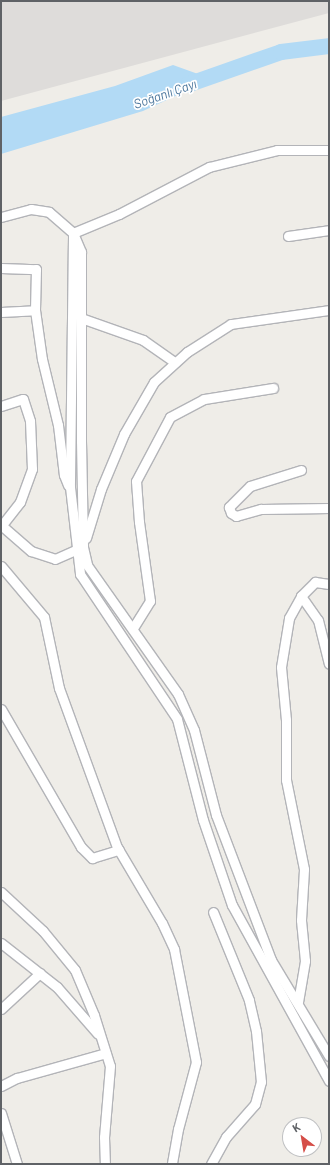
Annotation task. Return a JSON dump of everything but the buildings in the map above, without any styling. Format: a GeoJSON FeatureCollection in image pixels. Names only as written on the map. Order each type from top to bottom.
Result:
{"type":"FeatureCollection","features":[{"type":"Feature","properties":{"kind":"street"},"geometry":{"type":"LineString","coordinates":[[73,232],[119,214],[208,167],[277,150],[329,150]]}},
{"type":"Feature","properties":{"kind":"street"},"geometry":{"type":"LineString","coordinates":[[1,217],[21,210],[40,209],[58,216],[73,232],[82,252],[80,574],[177,719],[203,820],[232,905],[329,1081]]}},
{"type":"Feature","properties":{"kind":"street"},"geometry":{"type":"LineString","coordinates":[[288,236],[329,230]]}},
{"type":"Feature","properties":{"kind":"street"},"geometry":{"type":"LineString","coordinates":[[73,232],[70,487],[79,549],[87,565],[133,628],[178,694],[194,730],[216,815],[268,953],[329,1056]]}},
{"type":"Feature","properties":{"kind":"street"},"geometry":{"type":"LineString","coordinates":[[1,268],[36,269],[35,310],[42,359],[58,425],[64,475],[70,487]]}},
{"type":"Feature","properties":{"kind":"street"},"geometry":{"type":"LineString","coordinates":[[1,312],[35,310]]}},
{"type":"Feature","properties":{"kind":"street"},"geometry":{"type":"LineString","coordinates":[[1,406],[23,399],[30,421],[32,469],[20,502],[1,525],[31,551],[56,560],[79,549],[101,489],[124,434],[154,382],[176,362],[231,324],[329,310]]}},
{"type":"Feature","properties":{"kind":"street"},"geometry":{"type":"LineString","coordinates":[[81,318],[144,340],[176,362]]}},
{"type":"Feature","properties":{"kind":"street"},"geometry":{"type":"LineString","coordinates":[[133,628],[150,601],[139,522],[136,481],[170,417],[204,399],[273,388]]}},
{"type":"Feature","properties":{"kind":"street"},"geometry":{"type":"LineString","coordinates":[[301,470],[250,486],[230,507],[231,513],[236,516],[261,510],[329,508]]}},
{"type":"Feature","properties":{"kind":"street"},"geometry":{"type":"LineString","coordinates":[[1,566],[44,617],[59,688],[119,850],[162,923],[174,948],[196,1062],[178,1129],[172,1164]]}},
{"type":"Feature","properties":{"kind":"street"},"geometry":{"type":"LineString","coordinates":[[298,1002],[305,961],[301,920],[304,869],[286,780],[286,720],[281,667],[289,618],[301,596],[315,582],[329,584]]}},
{"type":"Feature","properties":{"kind":"street"},"geometry":{"type":"LineString","coordinates":[[301,596],[318,620],[329,664]]}},
{"type":"Feature","properties":{"kind":"street"},"geometry":{"type":"LineString","coordinates":[[1,709],[81,848],[92,858],[119,850]]}},
{"type":"Feature","properties":{"kind":"street"},"geometry":{"type":"LineString","coordinates":[[1,892],[43,931],[75,970],[102,1038],[110,1066],[104,1138],[104,1164]]}},
{"type":"Feature","properties":{"kind":"street"},"geometry":{"type":"LineString","coordinates":[[211,1164],[226,1137],[255,1104],[261,1082],[256,1031],[248,1000],[213,912]]}},
{"type":"Feature","properties":{"kind":"street"},"geometry":{"type":"LineString","coordinates":[[1,943],[57,987],[102,1038]]}},
{"type":"Feature","properties":{"kind":"street"},"geometry":{"type":"LineString","coordinates":[[1,1009],[40,974]]}},
{"type":"Feature","properties":{"kind":"street"},"geometry":{"type":"LineString","coordinates":[[1,1086],[17,1078],[106,1053]]}},
{"type":"Feature","properties":{"kind":"street"},"geometry":{"type":"LineString","coordinates":[[1,1113],[17,1164]]}},
{"type":"Feature","properties":{"kind":"shaded area"},"geometry":{"type":"Polygon","coordinates":[[[1,1],[329,1],[329,13],[1,101],[1,1]]]}},
{"type":"Feature","properties":{"kind":"water"},"geometry":{"type":"Polygon","coordinates":[[[173,65],[212,79],[143,111],[1,154],[1,117],[115,86],[173,65]]]}},
{"type":"Feature","properties":{"kind":"waterway","name":"Soğanlı Çayı"},"geometry":{"type":"LineString","coordinates":[[187,85],[281,52],[329,46]]}}]}
